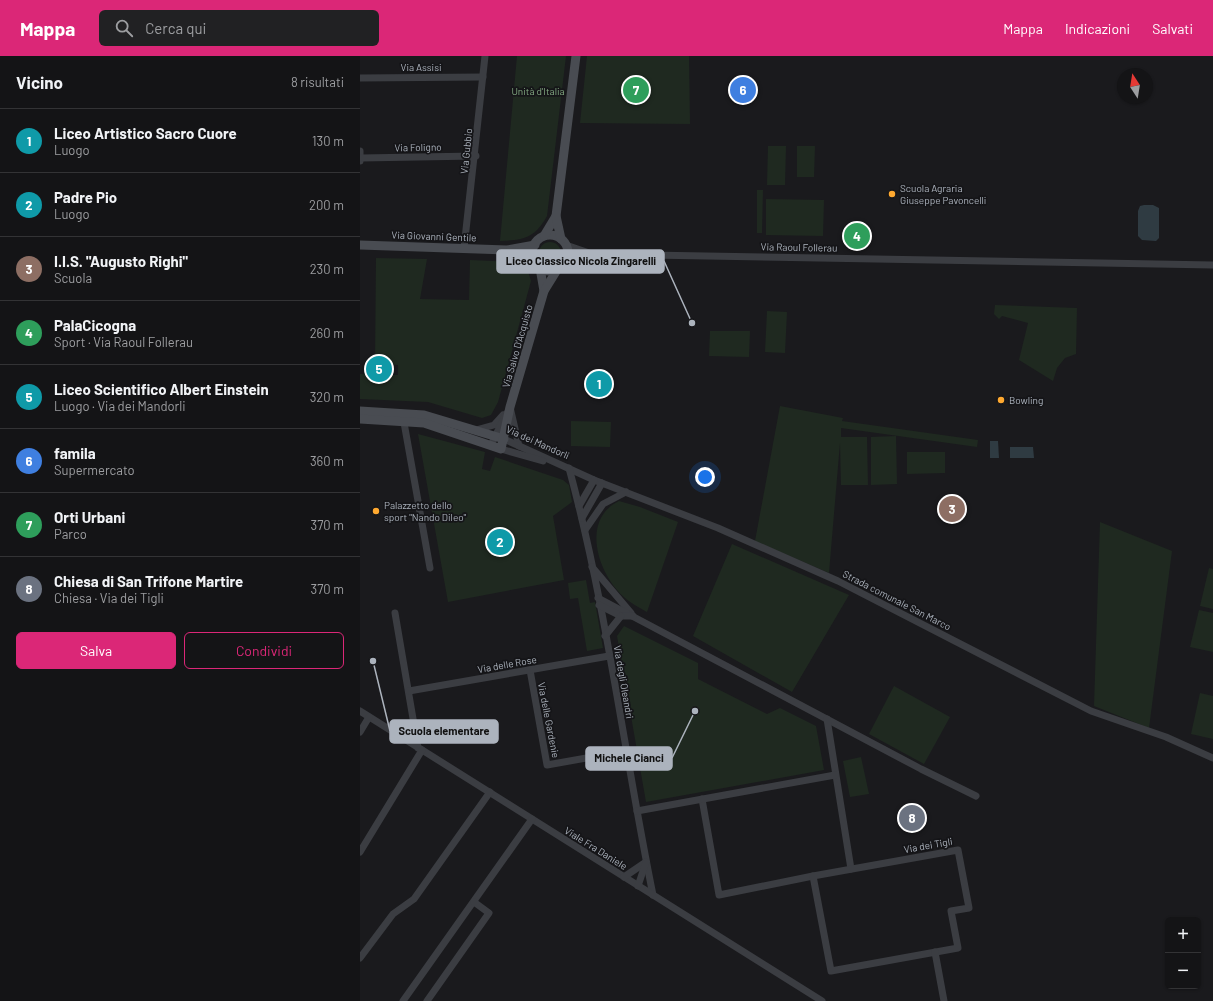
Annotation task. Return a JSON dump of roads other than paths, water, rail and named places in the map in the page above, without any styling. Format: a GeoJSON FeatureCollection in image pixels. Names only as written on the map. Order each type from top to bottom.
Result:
{"type":"FeatureCollection","features":[{"type":"Feature","properties":{"kind":"street","name":"Via Gubbio"},"geometry":{"type":"LineString","coordinates":[[464,248],[476,156],[485,56]]}},
{"type":"Feature","properties":{"kind":"street"},"geometry":{"type":"LineString","coordinates":[[556,216],[568,253],[566,262],[557,270],[548,271],[540,268],[533,258],[534,245],[544,236],[556,216],[576,56]]}},
{"type":"Feature","properties":{"kind":"street","name":"Via Assisi"},"geometry":{"type":"LineString","coordinates":[[360,78],[483,77]]}},
{"type":"Feature","properties":{"kind":"street","name":"Via Foligno"},"geometry":{"type":"LineString","coordinates":[[360,156],[476,156]]}},
{"type":"Feature","properties":{"kind":"street"},"geometry":{"type":"LineString","coordinates":[[544,236],[553,236],[564,242]]}},
{"type":"Feature","properties":{"kind":"street","name":"Via Raoul Follerau"},"geometry":{"type":"LineString","coordinates":[[564,242],[592,254]]}},
{"type":"Feature","properties":{"kind":"street","name":"Via Giovanni Gentile"},"geometry":{"type":"LineString","coordinates":[[360,245],[507,250],[534,245]]}},
{"type":"Feature","properties":{"kind":"street","name":"Via Giovanni Gentile"},"geometry":{"type":"LineString","coordinates":[[507,250],[533,258]]}},
{"type":"Feature","properties":{"kind":"street","name":"Via Raoul Follerau"},"geometry":{"type":"LineString","coordinates":[[566,262],[592,254],[1213,265]]}},
{"type":"Feature","properties":{"kind":"street","name":"Via Salvo D'Acquisto"},"geometry":{"type":"LineString","coordinates":[[540,268],[544,291]]}},
{"type":"Feature","properties":{"kind":"street","name":"Via Salvo D'Acquisto"},"geometry":{"type":"LineString","coordinates":[[501,449],[510,407],[544,291],[557,270]]}},
{"type":"Feature","properties":{"kind":"street"},"geometry":{"type":"LineString","coordinates":[[476,430],[494,425],[510,407]]}},
{"type":"Feature","properties":{"kind":"street"},"geometry":{"type":"LineString","coordinates":[[510,407],[519,446]]}},
{"type":"Feature","properties":{"kind":"street","name":"Via Salvo D'Acquisto"},"geometry":{"type":"LineString","coordinates":[[491,445],[510,407]]}},
{"type":"Feature","properties":{"kind":"street","name":"Via dei Mandorli"},"geometry":{"type":"LineString","coordinates":[[360,411],[404,418],[424,423],[501,449],[569,468]]}},
{"type":"Feature","properties":{"kind":"street","name":"Via dei Mandorli"},"geometry":{"type":"LineString","coordinates":[[360,419],[404,418],[424,415],[504,439],[569,468]]}},
{"type":"Feature","properties":{"kind":"street"},"geometry":{"type":"LineString","coordinates":[[404,418],[430,568]]}},
{"type":"Feature","properties":{"kind":"street","name":"Strada comunale San Marco"},"geometry":{"type":"LineString","coordinates":[[569,468],[602,484],[718,528],[838,581],[1091,711],[1166,738],[1213,758]]}},
{"type":"Feature","properties":{"kind":"street","name":"Via degli Oleandri"},"geometry":{"type":"LineString","coordinates":[[569,468],[582,518],[592,566],[653,895]]}},
{"type":"Feature","properties":{"kind":"street"},"geometry":{"type":"LineString","coordinates":[[579,506],[594,480]]}},
{"type":"Feature","properties":{"kind":"street"},"geometry":{"type":"LineString","coordinates":[[582,518],[602,484]]}},
{"type":"Feature","properties":{"kind":"street"},"geometry":{"type":"LineString","coordinates":[[584,530],[603,504],[626,492]]}},
{"type":"Feature","properties":{"kind":"street"},"geometry":{"type":"LineString","coordinates":[[592,566],[634,616]]}},
{"type":"Feature","properties":{"kind":"street"},"geometry":{"type":"LineString","coordinates":[[599,602],[621,616],[634,616]]}},
{"type":"Feature","properties":{"kind":"street"},"geometry":{"type":"LineString","coordinates":[[599,602],[634,616],[827,719],[976,796]]}},
{"type":"Feature","properties":{"kind":"street"},"geometry":{"type":"LineString","coordinates":[[360,852],[418,747],[395,613]]}},
{"type":"Feature","properties":{"kind":"street"},"geometry":{"type":"LineString","coordinates":[[605,636],[621,616]]}},
{"type":"Feature","properties":{"kind":"street","name":"Via delle Rose"},"geometry":{"type":"LineString","coordinates":[[408,691],[609,656]]}},
{"type":"Feature","properties":{"kind":"street","name":"Via delle Gardenie"},"geometry":{"type":"LineString","coordinates":[[530,670],[547,765],[626,751]]}},
{"type":"Feature","properties":{"kind":"street","name":"Viale Fra Daniele"},"geometry":{"type":"LineString","coordinates":[[360,711],[822,1001]]}},
{"type":"Feature","properties":{"kind":"street"},"geometry":{"type":"LineString","coordinates":[[360,732],[369,717]]}},
{"type":"Feature","properties":{"kind":"street"},"geometry":{"type":"LineString","coordinates":[[827,719],[851,869]]}},
{"type":"Feature","properties":{"kind":"street"},"geometry":{"type":"LineString","coordinates":[[404,739],[416,735]]}},
{"type":"Feature","properties":{"kind":"street"},"geometry":{"type":"LineString","coordinates":[[637,811],[835,775]]}},
{"type":"Feature","properties":{"kind":"street"},"geometry":{"type":"LineString","coordinates":[[360,958],[393,914],[414,899],[490,792]]}},
{"type":"Feature","properties":{"kind":"street","name":"Via dei Tigli"},"geometry":{"type":"LineString","coordinates":[[702,799],[719,895],[813,876],[958,850],[969,908],[951,911],[958,948],[831,971],[813,876]]}},
{"type":"Feature","properties":{"kind":"street"},"geometry":{"type":"LineString","coordinates":[[403,1001],[532,819]]}},
{"type":"Feature","properties":{"kind":"street"},"geometry":{"type":"LineString","coordinates":[[624,877],[646,862]]}},
{"type":"Feature","properties":{"kind":"street"},"geometry":{"type":"LineString","coordinates":[[638,886],[646,862]]}},
{"type":"Feature","properties":{"kind":"street"},"geometry":{"type":"LineString","coordinates":[[427,1001],[489,913],[474,902]]}},
{"type":"Feature","properties":{"kind":"street"},"geometry":{"type":"LineString","coordinates":[[935,952],[944,1001]]}},
{"type":"Feature","properties":{"kind":"place","name":"Orti Urbani"},"geometry":{"type":"Point","coordinates":[636,90]}},
{"type":"Feature","properties":{"kind":"place","name":"famila"},"geometry":{"type":"Point","coordinates":[743,90]}},
{"type":"Feature","properties":{"kind":"place","name":"Scuola Agraria Giuseppe Pavoncelli"},"geometry":{"type":"Point","coordinates":[892,194]}},
{"type":"Feature","properties":{"kind":"place","name":"PalaCicogna"},"geometry":{"type":"Point","coordinates":[857,236]}},
{"type":"Feature","properties":{"kind":"place","name":"Liceo Classico Nicola Zingarelli"},"geometry":{"type":"Point","coordinates":[692,323]}},
{"type":"Feature","properties":{"kind":"place","name":"Liceo Scientifico Albert Einstein"},"geometry":{"type":"Point","coordinates":[379,369]}},
{"type":"Feature","properties":{"kind":"place","name":"Liceo Artistico Sacro Cuore"},"geometry":{"type":"Point","coordinates":[599,384]}},
{"type":"Feature","properties":{"kind":"place","name":"Bowling"},"geometry":{"type":"Point","coordinates":[1001,400]}},
{"type":"Feature","properties":{"kind":"place","name":"I.I.S. \"Augusto Righi\""},"geometry":{"type":"Point","coordinates":[952,509]}},
{"type":"Feature","properties":{"kind":"place","name":"Palazzetto dello sport \"Nando Dileo\""},"geometry":{"type":"Point","coordinates":[376,511]}},
{"type":"Feature","properties":{"kind":"place","name":"Padre Pio"},"geometry":{"type":"Point","coordinates":[500,542]}},
{"type":"Feature","properties":{"kind":"place","name":"Scuola elementare"},"geometry":{"type":"Point","coordinates":[373,661]}},
{"type":"Feature","properties":{"kind":"place","name":"Michele Cianci"},"geometry":{"type":"Point","coordinates":[695,711]}},
{"type":"Feature","properties":{"kind":"place","name":"Chiesa di San Trifone Martire"},"geometry":{"type":"Point","coordinates":[912,818]}},
{"type":"Feature","properties":{"kind":"park label","name":"Unità d'Italia"},"geometry":{"type":"Point","coordinates":[538,91]}}]}
